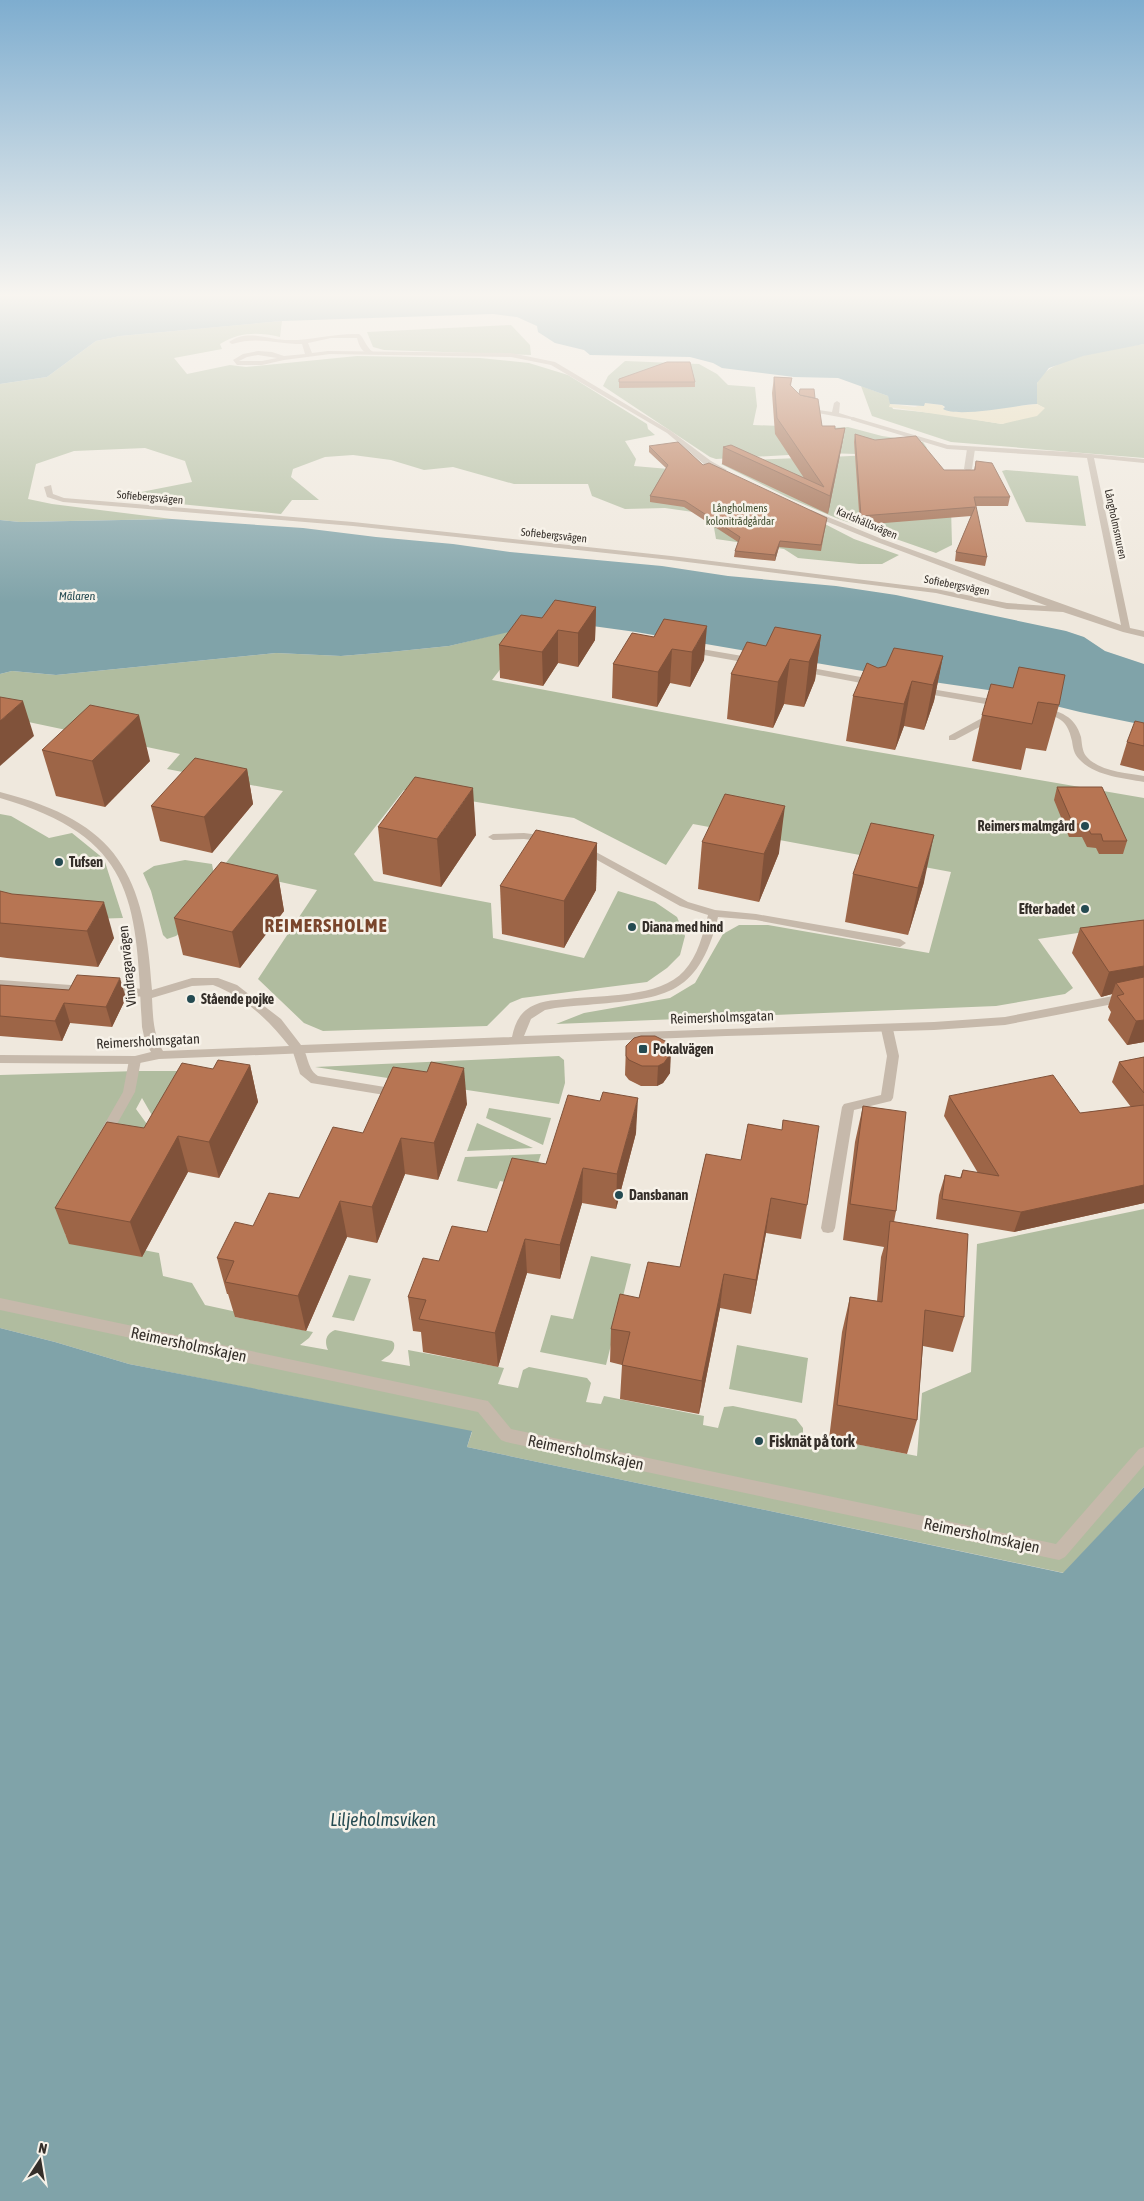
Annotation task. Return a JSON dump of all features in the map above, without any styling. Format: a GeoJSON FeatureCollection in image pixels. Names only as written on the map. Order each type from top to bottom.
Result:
{"type":"FeatureCollection","features":[{"type":"Feature","properties":{"kind":"street"},"geometry":{"type":"LineString","coordinates":[[611,398],[668,432],[708,463],[732,474]]}},
{"type":"Feature","properties":{"kind":"street"},"geometry":{"type":"LineString","coordinates":[[835,414],[837,403]]}},
{"type":"Feature","properties":{"kind":"street"},"geometry":{"type":"LineString","coordinates":[[797,404],[802,409],[835,414],[948,447],[1144,461]]}},
{"type":"Feature","properties":{"kind":"street"},"geometry":{"type":"LineString","coordinates":[[968,469],[971,449]]}},
{"type":"Feature","properties":{"kind":"street","name":"Långholmsmuren"},"geometry":{"type":"LineString","coordinates":[[1090,457],[1126,630]]}},
{"type":"Feature","properties":{"kind":"street","name":"Sofiebergsvägen"},"geometry":{"type":"LineString","coordinates":[[48,487],[50,495],[63,500],[353,524],[671,558],[936,591],[1007,606],[1063,609]]}},
{"type":"Feature","properties":{"kind":"street","name":"Karlshällsvägen"},"geometry":{"type":"LineString","coordinates":[[806,509],[893,547],[1126,630]]}},
{"type":"Feature","properties":{"kind":"street"},"geometry":{"type":"LineString","coordinates":[[1126,630],[1144,634]]}},
{"type":"Feature","properties":{"kind":"street"},"geometry":{"type":"LineString","coordinates":[[679,648],[766,663]]}},
{"type":"Feature","properties":{"kind":"street"},"geometry":{"type":"LineString","coordinates":[[794,668],[882,687]]}},
{"type":"Feature","properties":{"kind":"street"},"geometry":{"type":"LineString","coordinates":[[907,688],[1010,705]]}},
{"type":"Feature","properties":{"kind":"street"},"geometry":{"type":"LineString","coordinates":[[952,738],[986,720],[991,702]]}},
{"type":"Feature","properties":{"kind":"street"},"geometry":{"type":"LineString","coordinates":[[1028,708],[1058,715],[1069,721],[1074,727],[1080,756],[1090,763],[1110,771],[1144,779]]}},
{"type":"Feature","properties":{"kind":"street","name":"Vindragarvägen"},"geometry":{"type":"LineString","coordinates":[[0,795],[40,808],[66,821],[110,853],[124,873],[133,899],[141,934],[148,1027],[159,1055]]}},
{"type":"Feature","properties":{"kind":"street"},"geometry":{"type":"LineString","coordinates":[[493,837],[524,836],[559,842]]}},
{"type":"Feature","properties":{"kind":"street"},"geometry":{"type":"LineString","coordinates":[[575,846],[605,859],[684,904],[714,913],[756,917],[900,942]]}},
{"type":"Feature","properties":{"kind":"street"},"geometry":{"type":"LineString","coordinates":[[517,1040],[520,1025],[532,1011],[549,1005],[649,993],[670,986],[686,976],[704,950],[714,913]]}},
{"type":"Feature","properties":{"kind":"street"},"geometry":{"type":"LineString","coordinates":[[0,984],[146,995],[192,982],[214,981],[233,988],[277,1022],[298,1049],[306,1074],[315,1080],[411,1094]]}},
{"type":"Feature","properties":{"kind":"street","name":"Reimersholmsgatan"},"geometry":{"type":"LineString","coordinates":[[0,1059],[135,1060],[159,1055],[298,1049],[726,1032],[887,1028],[1005,1021],[1144,994]]}},
{"type":"Feature","properties":{"kind":"street"},"geometry":{"type":"LineString","coordinates":[[828,1228],[848,1108],[887,1098],[893,1056],[887,1028]]}},
{"type":"Feature","properties":{"kind":"street"},"geometry":{"type":"LineString","coordinates":[[96,1148],[129,1092],[135,1060]]}},
{"type":"Feature","properties":{"kind":"street","name":"Reimersholmskajen"},"geometry":{"type":"LineString","coordinates":[[0,1304],[483,1406],[506,1435],[1060,1552],[1144,1454]]}},
{"type":"Feature","properties":{"kind":"green space"},"geometry":{"type":"Polygon","coordinates":[[[0,398],[605,398],[647,424],[648,429],[655,435],[625,441],[636,459],[634,466],[692,471],[821,522],[854,539],[899,555],[882,564],[859,564],[798,558],[784,549],[716,539],[713,522],[693,512],[665,508],[625,509],[592,496],[588,484],[514,484],[453,467],[424,470],[391,460],[353,455],[325,457],[293,469],[291,477],[319,500],[292,500],[281,514],[129,499],[136,493],[192,482],[185,461],[145,448],[74,451],[36,464],[28,499],[52,504],[172,519],[20,522],[0,520],[0,398]]]}},
{"type":"Feature","properties":{"kind":"green space"},"geometry":{"type":"Polygon","coordinates":[[[621,398],[756,398],[757,406],[753,425],[848,427],[882,436],[923,442],[927,448],[857,454],[823,453],[716,459],[710,457],[621,398]]]}},
{"type":"Feature","properties":{"kind":"green space"},"geometry":{"type":"Polygon","coordinates":[[[865,398],[889,398],[893,409],[942,414],[1002,424],[1044,408],[1037,404],[1037,398],[1144,398],[1144,458],[951,442],[872,416],[865,398]]]}},
{"type":"Feature","properties":{"kind":"green space","name":"Långholmens koloniträdgårdar"},"geometry":{"type":"Polygon","coordinates":[[[908,453],[951,507],[952,545],[936,553],[836,518],[789,498],[721,464],[729,461],[908,453]]]}},
{"type":"Feature","properties":{"kind":"green space"},"geometry":{"type":"Polygon","coordinates":[[[1002,471],[1078,476],[1086,526],[1026,522],[1002,471]]]}},
{"type":"Feature","properties":{"kind":"green space"},"geometry":{"type":"Polygon","coordinates":[[[534,625],[492,680],[837,745],[1144,798],[1144,923],[1038,939],[1073,988],[1065,994],[996,1006],[556,1024],[584,1013],[670,998],[695,983],[723,934],[739,925],[768,925],[929,953],[951,872],[693,824],[666,865],[574,818],[404,790],[354,854],[374,881],[491,903],[493,938],[584,958],[618,891],[655,902],[677,917],[685,936],[680,955],[667,968],[647,982],[522,998],[510,1003],[487,1026],[323,1031],[304,1023],[258,979],[317,890],[221,869],[283,791],[167,769],[180,754],[0,716],[0,674],[12,671],[56,675],[276,653],[341,656],[390,652],[449,646],[534,625]]]}},
{"type":"Feature","properties":{"kind":"green space"},"geometry":{"type":"Polygon","coordinates":[[[0,814],[11,816],[49,838],[72,833],[104,859],[123,918],[90,919],[0,906],[0,814]]]}},
{"type":"Feature","properties":{"kind":"green space"},"geometry":{"type":"Polygon","coordinates":[[[185,860],[212,864],[214,875],[189,925],[176,936],[167,939],[163,935],[151,891],[143,873],[154,866],[185,860]]]}},
{"type":"Feature","properties":{"kind":"green space"},"geometry":{"type":"Polygon","coordinates":[[[559,1056],[564,1060],[565,1083],[559,1104],[315,1067],[559,1056]]]}},
{"type":"Feature","properties":{"kind":"green space"},"geometry":{"type":"Polygon","coordinates":[[[197,1071],[161,1131],[142,1098],[136,1109],[157,1138],[112,1150],[65,1235],[159,1253],[163,1276],[192,1283],[205,1305],[237,1312],[235,1317],[313,1332],[300,1345],[328,1350],[327,1338],[335,1330],[392,1341],[394,1349],[381,1361],[410,1366],[408,1350],[504,1368],[498,1384],[518,1388],[523,1370],[529,1367],[587,1378],[591,1383],[586,1402],[601,1404],[604,1396],[704,1416],[703,1425],[718,1428],[724,1407],[733,1406],[796,1419],[803,1428],[803,1444],[818,1448],[820,1437],[917,1456],[922,1393],[971,1372],[977,1244],[1144,1209],[1144,1487],[1064,1573],[467,1447],[472,1432],[129,1364],[0,1328],[0,1075],[197,1071]]]}},
{"type":"Feature","properties":{"kind":"green space"},"geometry":{"type":"Polygon","coordinates":[[[489,1108],[551,1118],[543,1145],[486,1118],[489,1108]]]}},
{"type":"Feature","properties":{"kind":"green space"},"geometry":{"type":"Polygon","coordinates":[[[477,1123],[533,1148],[467,1151],[477,1123]]]}},
{"type":"Feature","properties":{"kind":"green space"},"geometry":{"type":"Polygon","coordinates":[[[541,1154],[530,1187],[500,1181],[497,1189],[457,1181],[465,1157],[541,1154]]]}},
{"type":"Feature","properties":{"kind":"green space"},"geometry":{"type":"Polygon","coordinates":[[[591,1256],[631,1264],[606,1365],[540,1352],[551,1315],[573,1319],[591,1256]]]}},
{"type":"Feature","properties":{"kind":"green space"},"geometry":{"type":"Polygon","coordinates":[[[349,1275],[371,1279],[354,1321],[332,1317],[349,1275]]]}},
{"type":"Feature","properties":{"kind":"green space"},"geometry":{"type":"Polygon","coordinates":[[[737,1345],[808,1358],[802,1403],[729,1389],[737,1345]]]}},
{"type":"Feature","properties":{"kind":"sand"},"geometry":{"type":"Polygon","coordinates":[[[925,403],[942,405],[947,411],[964,412],[1037,404],[1045,408],[1037,416],[1002,424],[889,407],[890,404],[915,407],[925,403]]]}},
{"type":"Feature","properties":{"kind":"water"},"geometry":{"type":"Polygon","coordinates":[[[888,398],[1037,398],[1037,404],[974,412],[951,411],[943,409],[945,407],[942,405],[925,403],[924,406],[890,404],[888,398]]]}},
{"type":"Feature","properties":{"kind":"water","name":"Mälaren"},"geometry":{"type":"Polygon","coordinates":[[[172,519],[303,528],[510,552],[662,566],[728,576],[836,586],[896,595],[1066,631],[1084,637],[1105,651],[1144,664],[1144,725],[1080,712],[995,691],[892,676],[636,632],[556,621],[449,646],[390,652],[341,656],[276,653],[56,675],[12,671],[0,674],[0,520],[20,522],[172,519]]]}},
{"type":"Feature","properties":{"kind":"water","name":"Liljeholmsviken"},"geometry":{"type":"Polygon","coordinates":[[[0,1328],[129,1364],[472,1431],[467,1447],[1063,1573],[1144,1487],[1144,2201],[0,2201],[0,1328]]]}},
{"type":"Feature","properties":{"kind":"building"},"geometry":{"type":"Polygon","coordinates":[[[776,398],[812,398],[818,399],[822,426],[835,426],[835,429],[845,428],[830,496],[723,447],[731,445],[824,487],[777,418],[776,398]]]}},
{"type":"Feature","properties":{"kind":"building"},"geometry":{"type":"Polygon","coordinates":[[[855,434],[875,440],[916,436],[944,470],[975,470],[976,461],[992,463],[1010,497],[974,497],[987,557],[956,552],[975,507],[861,516],[855,434]]]}},
{"type":"Feature","properties":{"kind":"building"},"geometry":{"type":"Polygon","coordinates":[[[678,442],[703,465],[709,463],[827,518],[821,545],[780,541],[775,555],[735,551],[740,537],[685,501],[650,496],[668,465],[649,446],[678,442]]]}},
{"type":"Feature","properties":{"kind":"building"},"geometry":{"type":"Polygon","coordinates":[[[555,600],[596,607],[578,633],[558,630],[542,652],[499,645],[521,615],[542,618],[555,600]]]}},
{"type":"Feature","properties":{"kind":"building"},"geometry":{"type":"Polygon","coordinates":[[[664,619],[707,626],[692,652],[672,649],[658,672],[613,664],[632,633],[654,637],[664,619]]]}},
{"type":"Feature","properties":{"kind":"building"},"geometry":{"type":"Polygon","coordinates":[[[775,627],[821,635],[809,662],[790,659],[778,682],[731,674],[747,642],[766,646],[775,627]]]}},
{"type":"Feature","properties":{"kind":"building"},"geometry":{"type":"Polygon","coordinates":[[[894,648],[943,656],[933,685],[912,681],[904,704],[853,696],[867,663],[878,668],[886,666],[894,648]]]}},
{"type":"Feature","properties":{"kind":"building"},"geometry":{"type":"Polygon","coordinates":[[[1019,667],[1065,675],[1059,705],[1038,702],[1032,724],[982,715],[991,684],[1013,688],[1019,667]]]}},
{"type":"Feature","properties":{"kind":"building"},"geometry":{"type":"Polygon","coordinates":[[[0,697],[23,701],[0,721],[0,697]]]}},
{"type":"Feature","properties":{"kind":"building"},"geometry":{"type":"Polygon","coordinates":[[[90,705],[139,715],[92,761],[42,750],[90,705]]]}},
{"type":"Feature","properties":{"kind":"building"},"geometry":{"type":"Polygon","coordinates":[[[1135,721],[1144,723],[1144,746],[1127,742],[1135,721]]]}},
{"type":"Feature","properties":{"kind":"building"},"geometry":{"type":"Polygon","coordinates":[[[195,758],[247,769],[204,817],[151,806],[195,758]]]}},
{"type":"Feature","properties":{"kind":"building"},"geometry":{"type":"Polygon","coordinates":[[[415,777],[473,788],[437,839],[378,827],[415,777]]]}},
{"type":"Feature","properties":{"kind":"building"},"geometry":{"type":"Polygon","coordinates":[[[1057,787],[1102,787],[1127,841],[1103,841],[1101,834],[1091,834],[1086,824],[1073,824],[1057,787]]]}},
{"type":"Feature","properties":{"kind":"building"},"geometry":{"type":"Polygon","coordinates":[[[725,794],[785,806],[764,854],[702,842],[725,794]]]}},
{"type":"Feature","properties":{"kind":"building"},"geometry":{"type":"Polygon","coordinates":[[[871,823],[934,835],[918,888],[853,874],[871,823]]]}},
{"type":"Feature","properties":{"kind":"building"},"geometry":{"type":"Polygon","coordinates":[[[536,830],[597,843],[564,901],[500,886],[536,830]]]}},
{"type":"Feature","properties":{"kind":"building"},"geometry":{"type":"Polygon","coordinates":[[[221,862],[278,875],[232,932],[174,918],[221,862]]]}},
{"type":"Feature","properties":{"kind":"building"},"geometry":{"type":"Polygon","coordinates":[[[0,891],[12,894],[104,902],[87,931],[0,923],[0,891]]]}},
{"type":"Feature","properties":{"kind":"building"},"geometry":{"type":"Polygon","coordinates":[[[1144,920],[1144,966],[1109,972],[1080,928],[1144,920]]]}},
{"type":"Feature","properties":{"kind":"building"},"geometry":{"type":"Polygon","coordinates":[[[77,975],[120,978],[106,1007],[64,1003],[55,1021],[0,1016],[0,985],[69,990],[77,975]]]}},
{"type":"Feature","properties":{"kind":"building"},"geometry":{"type":"Polygon","coordinates":[[[1144,977],[1144,1020],[1136,1021],[1117,996],[1124,994],[1116,983],[1144,977]]]}},
{"type":"Feature","properties":{"kind":"building"},"geometry":{"type":"Polygon","coordinates":[[[655,1036],[667,1042],[671,1053],[664,1063],[658,1066],[642,1066],[629,1060],[626,1056],[626,1046],[634,1038],[655,1036]]]}},
{"type":"Feature","properties":{"kind":"building"},"geometry":{"type":"Polygon","coordinates":[[[1144,1057],[1144,1093],[1119,1062],[1144,1057]]]}},
{"type":"Feature","properties":{"kind":"building"},"geometry":{"type":"Polygon","coordinates":[[[218,1060],[250,1065],[209,1142],[178,1136],[130,1222],[55,1208],[107,1122],[144,1128],[182,1063],[213,1069],[218,1060]]]}},
{"type":"Feature","properties":{"kind":"building"},"geometry":{"type":"Polygon","coordinates":[[[431,1062],[464,1068],[434,1143],[401,1138],[372,1207],[340,1201],[298,1296],[225,1282],[234,1261],[217,1258],[235,1222],[253,1226],[269,1193],[299,1198],[333,1127],[363,1133],[393,1067],[427,1072],[431,1062]]]}},
{"type":"Feature","properties":{"kind":"building"},"geometry":{"type":"Polygon","coordinates":[[[1053,1075],[1080,1113],[1144,1105],[1144,1185],[1021,1212],[942,1199],[945,1175],[961,1178],[963,1170],[999,1176],[949,1096],[1053,1075]]]}},
{"type":"Feature","properties":{"kind":"building"},"geometry":{"type":"Polygon","coordinates":[[[603,1092],[638,1098],[617,1174],[583,1168],[560,1245],[525,1239],[495,1333],[419,1319],[426,1300],[408,1297],[423,1258],[439,1261],[452,1226],[487,1232],[512,1158],[546,1164],[568,1095],[600,1101],[603,1092]]]}},
{"type":"Feature","properties":{"kind":"building"},"geometry":{"type":"Polygon","coordinates":[[[863,1106],[906,1112],[896,1211],[850,1204],[863,1106]]]}},
{"type":"Feature","properties":{"kind":"building"},"geometry":{"type":"Polygon","coordinates":[[[783,1120],[819,1126],[807,1205],[771,1198],[756,1280],[724,1274],[702,1381],[622,1365],[630,1332],[611,1329],[620,1294],[639,1298],[648,1262],[680,1267],[706,1154],[741,1160],[748,1124],[782,1130],[783,1120]]]}},
{"type":"Feature","properties":{"kind":"building"},"geometry":{"type":"Polygon","coordinates":[[[890,1221],[968,1234],[964,1317],[925,1310],[917,1420],[837,1405],[850,1297],[882,1302],[890,1221]]]}},
{"type":"Feature","properties":{"kind":"place","name":"Reimers malmgård"},"geometry":{"type":"Point","coordinates":[1085,826]}},
{"type":"Feature","properties":{"kind":"place","name":"Tufsen"},"geometry":{"type":"Point","coordinates":[59,862]}},
{"type":"Feature","properties":{"kind":"place","name":"Efter badet"},"geometry":{"type":"Point","coordinates":[1085,909]}},
{"type":"Feature","properties":{"kind":"place","name":"Diana med hind"},"geometry":{"type":"Point","coordinates":[632,927]}},
{"type":"Feature","properties":{"kind":"place","name":"Stående pojke"},"geometry":{"type":"Point","coordinates":[191,999]}},
{"type":"Feature","properties":{"kind":"place","name":"Pokalvägen"},"geometry":{"type":"Point","coordinates":[643,1049]}},
{"type":"Feature","properties":{"kind":"place","name":"Dansbanan"},"geometry":{"type":"Point","coordinates":[619,1195]}},
{"type":"Feature","properties":{"kind":"place","name":"Fisknät på tork"},"geometry":{"type":"Point","coordinates":[759,1441]}},
{"type":"Feature","properties":{"kind":"district","name":"REIMERSHOLME"},"geometry":{"type":"Point","coordinates":[326,925]}}]}
